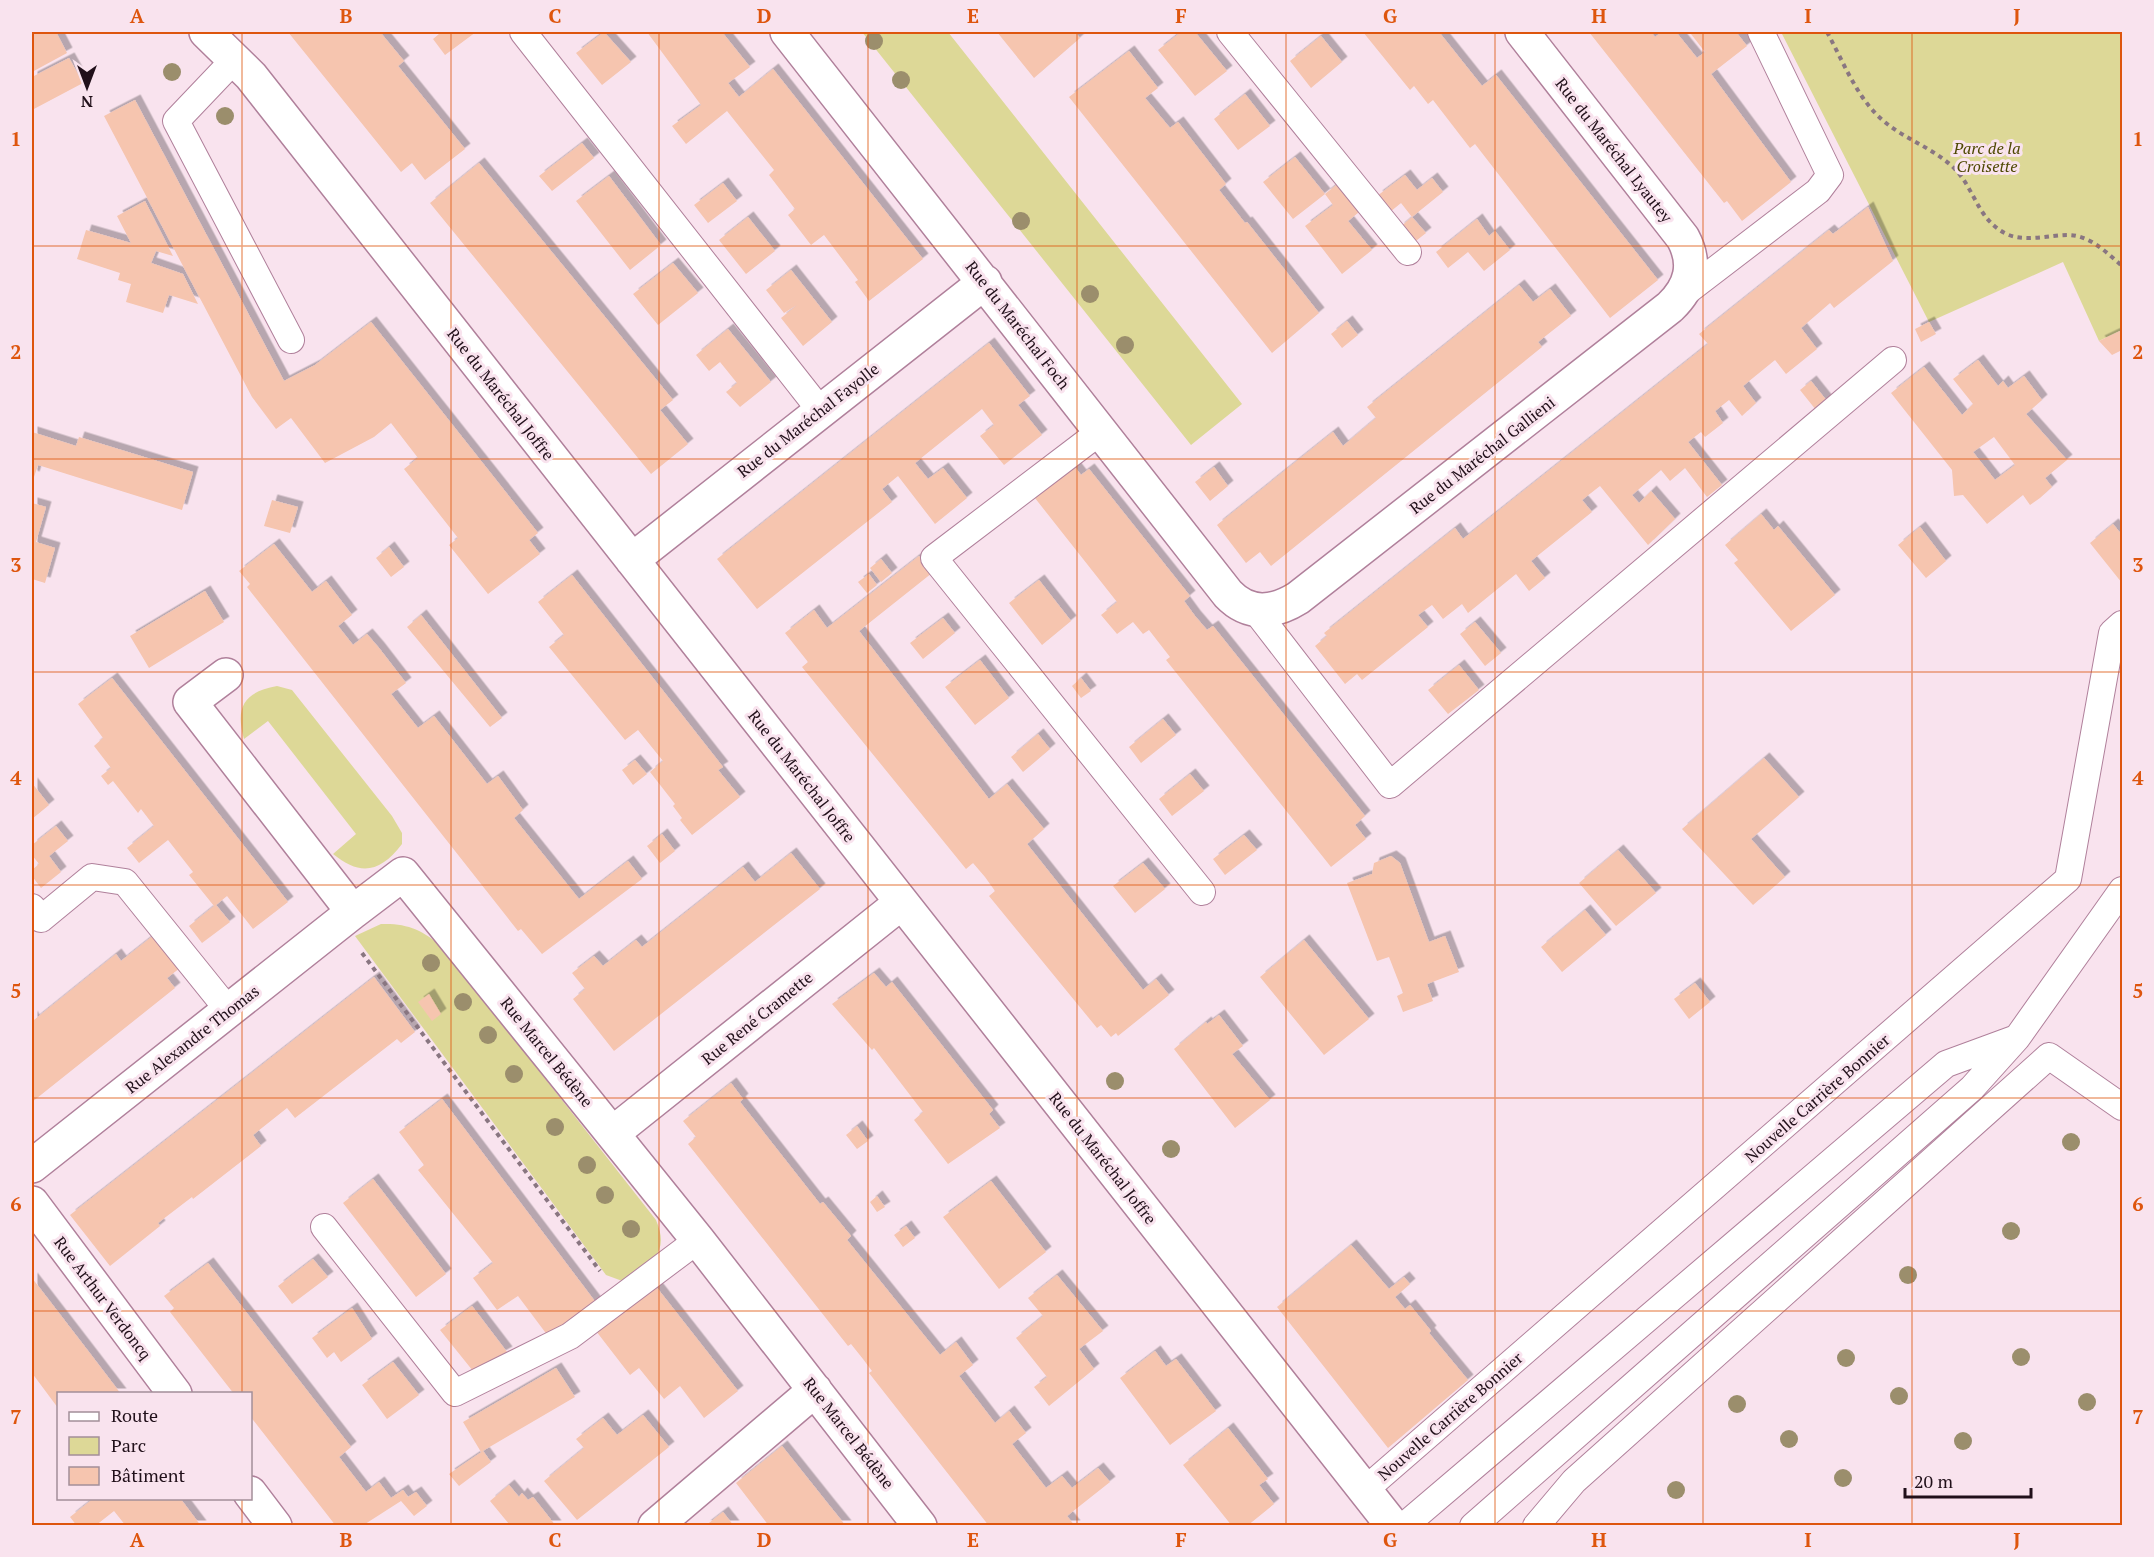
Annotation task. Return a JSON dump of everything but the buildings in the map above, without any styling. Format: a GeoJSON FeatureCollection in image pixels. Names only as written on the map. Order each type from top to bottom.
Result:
{"type":"FeatureCollection","features":[{"type":"Feature","properties":{"kind":"street","name":"Rue du Maréchal Joffre"},"geometry":{"type":"LineString","coordinates":[[206,32],[235,59],[1393,1526]]}},
{"type":"Feature","properties":{"kind":"street","name":"Rue du Maréchal Foch"},"geometry":{"type":"LineString","coordinates":[[787,32],[1228,594],[1236,603],[1255,610]]}},
{"type":"Feature","properties":{"kind":"street","name":"Rue du Maréchal Lyautey"},"geometry":{"type":"LineString","coordinates":[[1522,32],[1683,238],[1690,254],[1686,286]]}},
{"type":"Feature","properties":{"kind":"street","name":"Rue du Maréchal Fayolle"},"geometry":{"type":"LineString","coordinates":[[632,560],[985,282]]}},
{"type":"Feature","properties":{"kind":"street","name":"Rue du Maréchal Gallieni"},"geometry":{"type":"LineString","coordinates":[[1255,610],[1278,609],[1298,598],[1686,286]]}},
{"type":"Feature","properties":{"kind":"street"},"geometry":{"type":"LineString","coordinates":[[226,675],[190,702],[346,917]]}},
{"type":"Feature","properties":{"kind":"street","name":"Rue Marcel Bédène"},"geometry":{"type":"LineString","coordinates":[[346,917],[403,874],[698,1240],[920,1526]]}},
{"type":"Feature","properties":{"kind":"street","name":"Rue René Cramette"},"geometry":{"type":"LineString","coordinates":[[613,1133],[901,903]]}},
{"type":"Feature","properties":{"kind":"street","name":"Rue Alexandre Thomas"},"geometry":{"type":"LineString","coordinates":[[32,1166],[346,917]]}},
{"type":"Feature","properties":{"kind":"street","name":"Rue Arthur Verdoncq"},"geometry":{"type":"LineString","coordinates":[[32,1203],[174,1392]]}},
{"type":"Feature","properties":{"kind":"street"},"geometry":{"type":"LineString","coordinates":[[655,1526],[815,1390]]}},
{"type":"Feature","properties":{"kind":"street"},"geometry":{"type":"LineString","coordinates":[[252,1496],[275,1526]]}},
{"type":"Feature","properties":{"kind":"lane"},"geometry":{"type":"LineString","coordinates":[[523,32],[820,410]]}},
{"type":"Feature","properties":{"kind":"lane"},"geometry":{"type":"LineString","coordinates":[[1230,32],[1408,252]]}},
{"type":"Feature","properties":{"kind":"lane"},"geometry":{"type":"LineString","coordinates":[[1686,286],[1818,191],[1830,175],[1761,32]]}},
{"type":"Feature","properties":{"kind":"lane"},"geometry":{"type":"LineString","coordinates":[[235,59],[176,121],[291,340]]}},
{"type":"Feature","properties":{"kind":"lane"},"geometry":{"type":"LineString","coordinates":[[1255,610],[1390,785],[1893,360]]}},
{"type":"Feature","properties":{"kind":"lane"},"geometry":{"type":"LineString","coordinates":[[1101,431],[934,558],[1202,892]]}},
{"type":"Feature","properties":{"kind":"lane","name":"Nouvelle Carrière Bonnier"},"geometry":{"type":"LineString","coordinates":[[1366,1489],[2068,879],[2112,633],[2122,624]]}},
{"type":"Feature","properties":{"kind":"lane"},"geometry":{"type":"LineString","coordinates":[[34,917],[92,877],[125,882],[229,1011]]}},
{"type":"Feature","properties":{"kind":"lane"},"geometry":{"type":"LineString","coordinates":[[1473,1526],[1972,1088],[2017,1038],[2122,890]]}},
{"type":"Feature","properties":{"kind":"lane"},"geometry":{"type":"LineString","coordinates":[[1404,1526],[1946,1064],[2017,1038],[2049,1056],[2122,1107]]}},
{"type":"Feature","properties":{"kind":"lane"},"geometry":{"type":"LineString","coordinates":[[1536,1526],[1574,1481],[2049,1056]]}},
{"type":"Feature","properties":{"kind":"lane"},"geometry":{"type":"LineString","coordinates":[[324,1227],[455,1393],[570,1336],[698,1240]]}},
{"type":"Feature","properties":{"kind":"path"},"geometry":{"type":"LineString","coordinates":[[1827,32],[1863,98],[1886,123],[1920,143],[1955,170],[1986,220],[2010,236],[2041,238],[2070,235],[2096,243],[2122,266]]}},
{"type":"Feature","properties":{"kind":"path"},"geometry":{"type":"LineString","coordinates":[[346,917],[620,1299]]}},
{"type":"Feature","properties":{"kind":"green space"},"geometry":{"type":"Polygon","coordinates":[[[862,32],[948,32],[1242,404],[1191,445],[862,32]]]}},
{"type":"Feature","properties":{"kind":"green space","name":"Parc de la Croisette"},"geometry":{"type":"Polygon","coordinates":[[[1781,32],[2122,32],[2122,330],[2099,341],[2063,262],[1929,322],[1781,32]]]}},
{"type":"Feature","properties":{"kind":"green space"},"geometry":{"type":"Polygon","coordinates":[[[277,686],[292,690],[392,816],[402,833],[402,844],[394,854],[378,866],[361,868],[352,866],[333,854],[356,834],[268,721],[244,739],[241,718],[245,703],[257,692],[277,686]]]}},
{"type":"Feature","properties":{"kind":"green space"},"geometry":{"type":"Polygon","coordinates":[[[381,924],[407,926],[428,936],[442,947],[656,1220],[661,1242],[659,1250],[649,1263],[625,1282],[606,1275],[355,936],[381,924]]]}}]}
